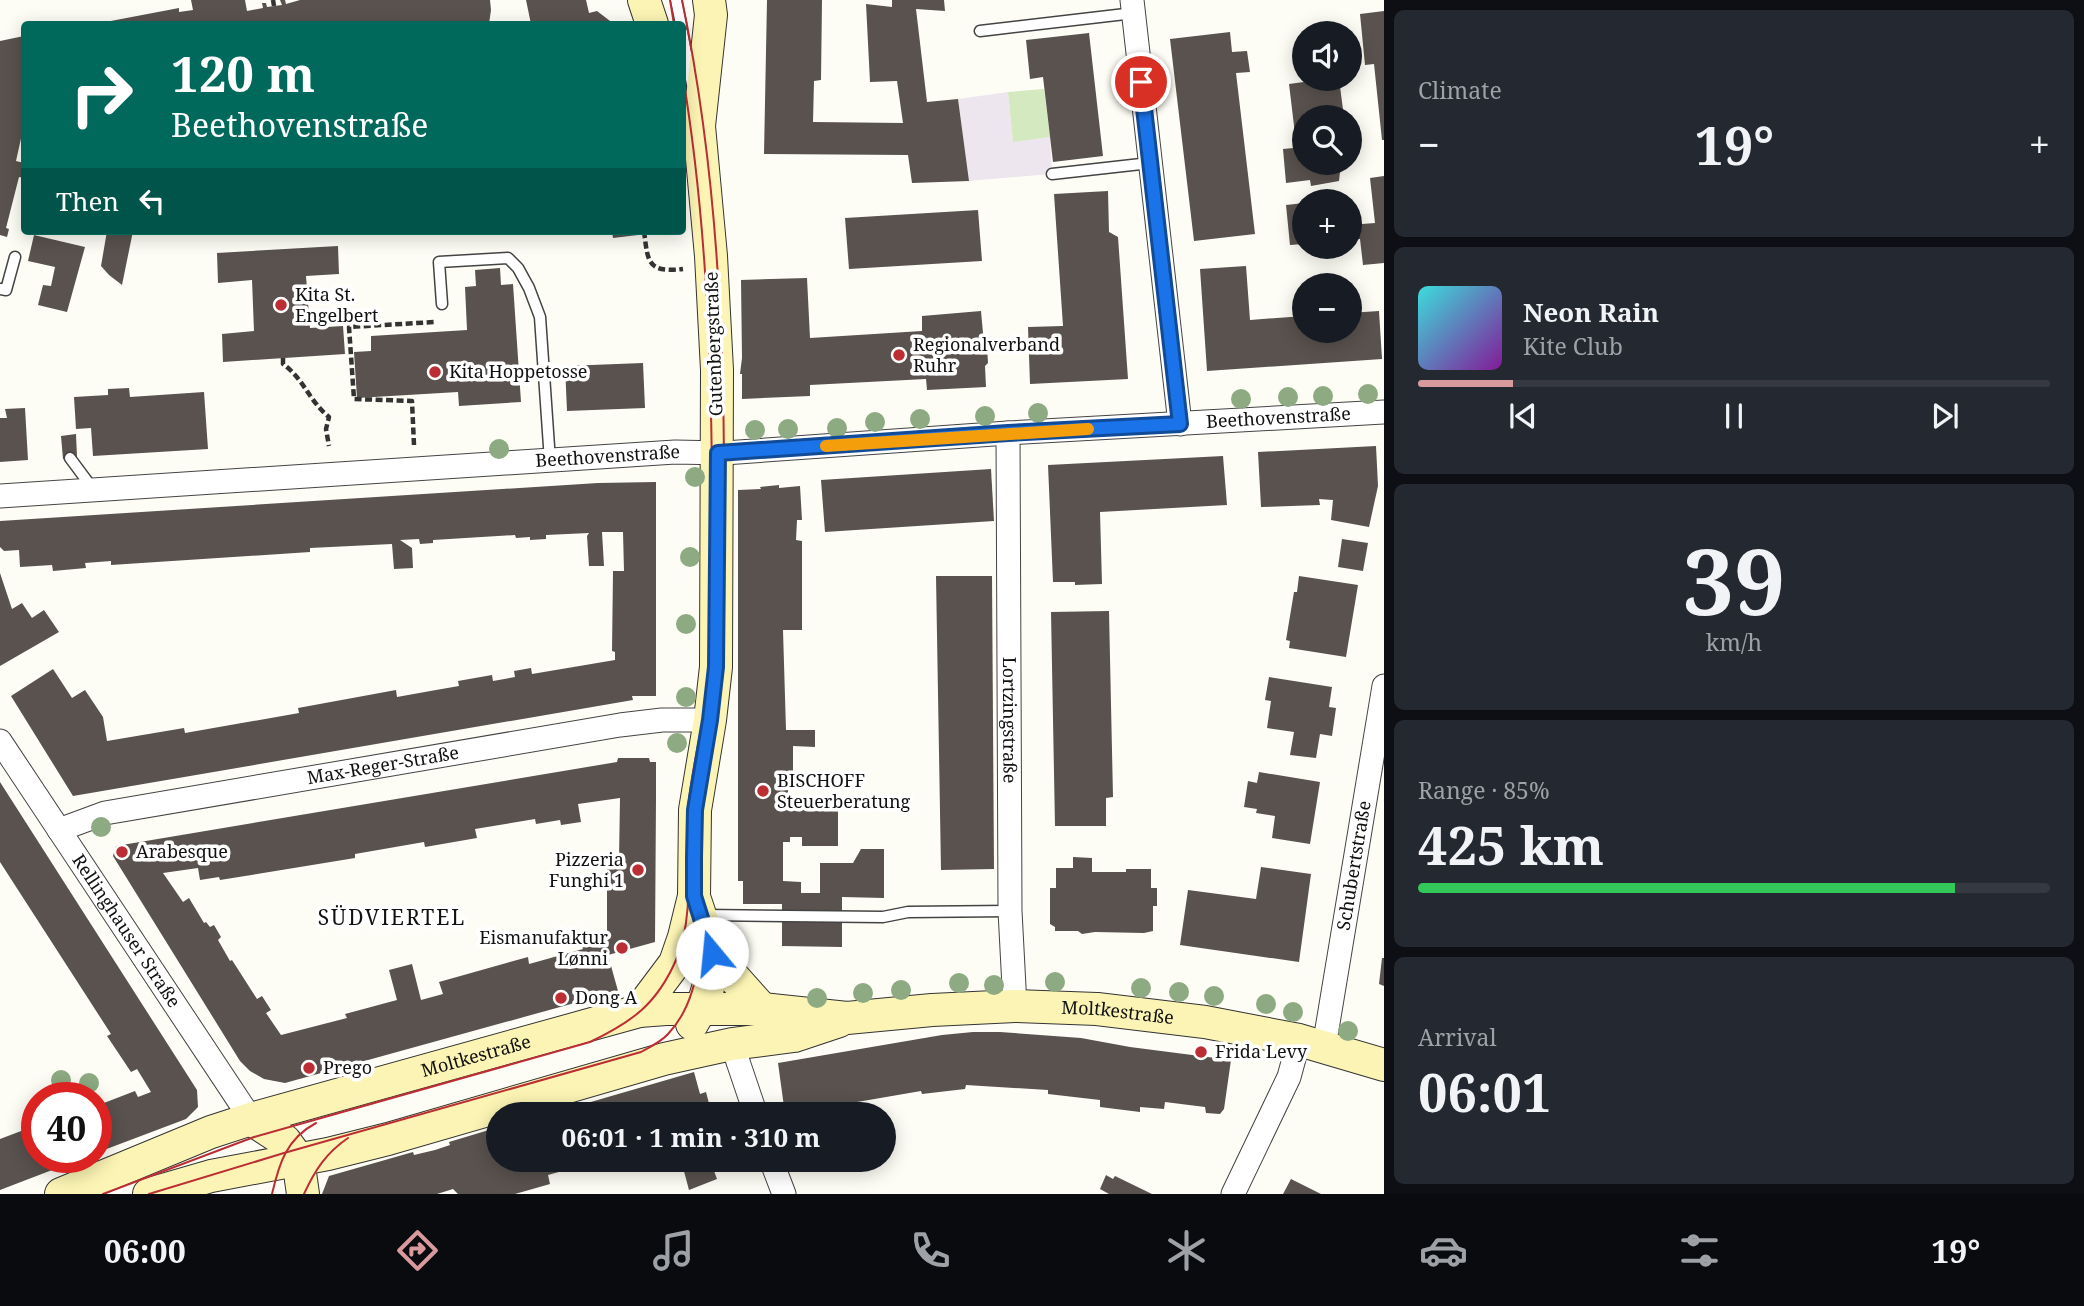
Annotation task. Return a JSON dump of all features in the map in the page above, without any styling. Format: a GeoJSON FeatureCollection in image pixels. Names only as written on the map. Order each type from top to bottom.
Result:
{"type":"FeatureCollection","features":[{"type":"Feature","properties":{"kind":"street"},"geometry":{"type":"LineString","coordinates":[[645,0],[651,21]]}},
{"type":"Feature","properties":{"kind":"street","name":"Gutenbergstraße"},"geometry":{"type":"LineString","coordinates":[[702,1008],[709,984],[712,953],[697,905],[695,810],[716,667],[718,453],[714,311],[695,127],[710,15],[709,0]]}},
{"type":"Feature","properties":{"kind":"street"},"geometry":{"type":"LineString","coordinates":[[1133,7],[1180,424]]}},
{"type":"Feature","properties":{"kind":"street","name":"Gutenbergstraße"},"geometry":{"type":"LineString","coordinates":[[686,103],[695,127]]}},
{"type":"Feature","properties":{"kind":"street","name":"Beethovenstraße"},"geometry":{"type":"LineString","coordinates":[[0,496],[675,452],[718,453],[1008,433],[1384,412]]}},
{"type":"Feature","properties":{"kind":"street","name":"Lortzingstraße"},"geometry":{"type":"LineString","coordinates":[[1008,433],[1010,911],[1014,1006]]}},
{"type":"Feature","properties":{"kind":"street","name":"Schubertstraße"},"geometry":{"type":"LineString","coordinates":[[1233,1194],[1289,1077],[1312,1043],[1384,686]]}},
{"type":"Feature","properties":{"kind":"street","name":"Max-Reger-Straße"},"geometry":{"type":"LineString","coordinates":[[59,830],[105,813],[593,730],[662,720],[710,720]]}},
{"type":"Feature","properties":{"kind":"street","name":"Rellinghauser Straße"},"geometry":{"type":"LineString","coordinates":[[0,741],[251,1119],[313,1156]]}},
{"type":"Feature","properties":{"kind":"street","name":"Gutenbergstraße"},"geometry":{"type":"LineString","coordinates":[[639,1011],[675,963],[697,905]]}},
{"type":"Feature","properties":{"kind":"street","name":"Gutenbergstraße"},"geometry":{"type":"LineString","coordinates":[[712,953],[762,1009]]}},
{"type":"Feature","properties":{"kind":"street","name":"Moltkestraße"},"geometry":{"type":"LineString","coordinates":[[61,1194],[211,1132],[251,1119],[639,1011],[762,1009],[847,1018],[1014,1006],[1097,1009],[1205,1022],[1312,1043],[1384,1065]]}},
{"type":"Feature","properties":{"kind":"street"},"geometry":{"type":"LineString","coordinates":[[664,1059],[688,1032],[702,1008]]}},
{"type":"Feature","properties":{"kind":"street","name":"Moltkestraße"},"geometry":{"type":"LineString","coordinates":[[162,1193],[253,1181],[313,1156],[388,1139],[664,1059],[732,1044],[794,1036],[847,1018]]}},
{"type":"Feature","properties":{"kind":"street"},"geometry":{"type":"LineString","coordinates":[[732,1044],[752,1102]]}},
{"type":"Feature","properties":{"kind":"street","name":"Rellinghauser Straße"},"geometry":{"type":"LineString","coordinates":[[251,1119],[254,1137],[253,1181]]}},
{"type":"Feature","properties":{"kind":"street"},"geometry":{"type":"LineString","coordinates":[[303,1194],[318,1165],[313,1156]]}},
{"type":"Feature","properties":{"kind":"street"},"geometry":{"type":"LineString","coordinates":[[775,1172],[783,1194]]}},
{"type":"Feature","properties":{"kind":"lane"},"geometry":{"type":"LineString","coordinates":[[676,0],[680,21]]}},
{"type":"Feature","properties":{"kind":"lane"},"geometry":{"type":"LineString","coordinates":[[980,32],[1133,7]]}},
{"type":"Feature","properties":{"kind":"lane"},"geometry":{"type":"LineString","coordinates":[[686,61],[695,127]]}},
{"type":"Feature","properties":{"kind":"lane"},"geometry":{"type":"LineString","coordinates":[[1052,174],[1150,163]]}},
{"type":"Feature","properties":{"kind":"lane"},"geometry":{"type":"LineString","coordinates":[[0,289],[6,290],[15,257]]}},
{"type":"Feature","properties":{"kind":"lane"},"geometry":{"type":"LineString","coordinates":[[442,304],[439,262],[508,258],[518,268],[540,317],[550,461]]}},
{"type":"Feature","properties":{"kind":"lane"},"geometry":{"type":"LineString","coordinates":[[70,458],[93,489]]}},
{"type":"Feature","properties":{"kind":"lane"},"geometry":{"type":"LineString","coordinates":[[697,905],[883,917],[908,912],[1010,911]]}},
{"type":"Feature","properties":{"kind":"path"},"geometry":{"type":"LineString","coordinates":[[644,235],[650,264],[660,269],[672,270]]}},
{"type":"Feature","properties":{"kind":"path"},"geometry":{"type":"LineString","coordinates":[[415,470],[412,398],[354,399],[349,327],[444,321],[442,304]]}},
{"type":"Feature","properties":{"kind":"path"},"geometry":{"type":"LineString","coordinates":[[284,358],[284,364],[304,385],[313,402],[329,417],[326,429],[329,446]]}},
{"type":"Feature","properties":{"kind":"shaded area"},"geometry":{"type":"Polygon","coordinates":[[[1008,92],[1013,141],[1050,137],[1052,174],[969,181],[958,99],[1008,92]]]}},
{"type":"Feature","properties":{"kind":"green space"},"geometry":{"type":"Polygon","coordinates":[[[1044,89],[1050,137],[1013,142],[1008,92],[1044,89]]]}},
{"type":"Feature","properties":{"kind":"building"},"geometry":{"type":"Polygon","coordinates":[[[191,0],[245,0],[247,11],[263,8],[262,3],[266,3],[267,7],[282,5],[280,0],[285,0],[286,4],[300,0],[490,0],[491,10],[489,21],[111,21],[179,8],[179,12],[193,10],[191,0]]]}},
{"type":"Feature","properties":{"kind":"building"},"geometry":{"type":"Polygon","coordinates":[[[526,0],[586,0],[589,13],[597,11],[610,21],[530,21],[526,0]]]}},
{"type":"Feature","properties":{"kind":"building"},"geometry":{"type":"Polygon","coordinates":[[[767,0],[822,0],[821,80],[814,81],[813,122],[903,123],[897,81],[870,82],[866,4],[892,7],[892,0],[944,0],[945,11],[916,9],[927,102],[958,99],[969,181],[912,183],[908,155],[764,154],[767,0]]]}},
{"type":"Feature","properties":{"kind":"building"},"geometry":{"type":"Polygon","coordinates":[[[1384,11],[1384,140],[1374,64],[1365,65],[1360,14],[1384,11]]]}},
{"type":"Feature","properties":{"kind":"building"},"geometry":{"type":"Polygon","coordinates":[[[1230,32],[1232,52],[1247,51],[1250,72],[1236,73],[1255,234],[1194,241],[1170,39],[1230,32]]]}},
{"type":"Feature","properties":{"kind":"building"},"geometry":{"type":"Polygon","coordinates":[[[1089,33],[1103,156],[1053,162],[1043,77],[1030,79],[1026,40],[1089,33]]]}},
{"type":"Feature","properties":{"kind":"building"},"geometry":{"type":"Polygon","coordinates":[[[21,37],[21,138],[16,161],[21,162],[21,177],[6,228],[9,229],[7,237],[0,235],[0,41],[21,37]]]}},
{"type":"Feature","properties":{"kind":"building"},"geometry":{"type":"Polygon","coordinates":[[[1289,84],[1292,84],[1292,91],[1341,91],[1342,105],[1292,105],[1292,109],[1289,84]]]}},
{"type":"Feature","properties":{"kind":"building"},"geometry":{"type":"Polygon","coordinates":[[[1292,148],[1292,175],[1340,175],[1339,181],[1311,186],[1310,180],[1286,183],[1283,149],[1292,148]]]}},
{"type":"Feature","properties":{"kind":"building"},"geometry":{"type":"Polygon","coordinates":[[[1384,176],[1384,263],[1363,265],[1362,224],[1375,223],[1370,178],[1384,176]]]}},
{"type":"Feature","properties":{"kind":"building"},"geometry":{"type":"Polygon","coordinates":[[[1108,191],[1109,232],[1118,237],[1128,379],[1030,384],[1028,327],[1063,326],[1054,194],[1108,191]]]}},
{"type":"Feature","properties":{"kind":"building"},"geometry":{"type":"Polygon","coordinates":[[[1292,204],[1292,245],[1290,245],[1286,205],[1292,204]]]}},
{"type":"Feature","properties":{"kind":"building"},"geometry":{"type":"Polygon","coordinates":[[[978,210],[982,261],[849,269],[845,218],[978,210]]]}},
{"type":"Feature","properties":{"kind":"building"},"geometry":{"type":"Polygon","coordinates":[[[34,235],[85,247],[67,312],[38,305],[43,285],[51,286],[55,267],[28,261],[34,235]]]}},
{"type":"Feature","properties":{"kind":"building"},"geometry":{"type":"Polygon","coordinates":[[[106,235],[132,235],[122,285],[101,266],[106,235]]]}},
{"type":"Feature","properties":{"kind":"building"},"geometry":{"type":"Polygon","coordinates":[[[613,235],[638,235],[613,238],[613,235]]]}},
{"type":"Feature","properties":{"kind":"building","name":"Kita St. Engelbert"},"geometry":{"type":"Polygon","coordinates":[[[338,246],[339,274],[306,276],[310,328],[343,326],[345,354],[223,362],[222,334],[254,331],[252,280],[218,283],[217,253],[338,246]]]}},
{"type":"Feature","properties":{"kind":"building"},"geometry":{"type":"Polygon","coordinates":[[[1246,266],[1250,320],[1292,317],[1292,343],[1362,343],[1362,312],[1379,311],[1382,359],[1207,371],[1200,269],[1246,266]]]}},
{"type":"Feature","properties":{"kind":"building"},"geometry":{"type":"Polygon","coordinates":[[[500,268],[501,285],[513,284],[521,402],[459,406],[458,392],[357,398],[354,352],[371,351],[371,336],[467,330],[465,287],[476,286],[475,270],[500,268]]]}},
{"type":"Feature","properties":{"kind":"building"},"geometry":{"type":"Polygon","coordinates":[[[807,278],[810,338],[922,331],[922,316],[981,311],[984,344],[987,347],[986,387],[927,390],[926,379],[810,385],[810,396],[742,399],[741,280],[807,278]]]}},
{"type":"Feature","properties":{"kind":"building"},"geometry":{"type":"Polygon","coordinates":[[[643,363],[645,408],[567,411],[565,366],[643,363]]]}},
{"type":"Feature","properties":{"kind":"building"},"geometry":{"type":"Polygon","coordinates":[[[129,388],[130,397],[204,392],[208,449],[93,456],[91,428],[76,429],[74,397],[108,395],[108,389],[129,388]]]}},
{"type":"Feature","properties":{"kind":"building"},"geometry":{"type":"Polygon","coordinates":[[[25,408],[28,460],[0,462],[0,418],[7,418],[5,409],[25,408]]]}},
{"type":"Feature","properties":{"kind":"building"},"geometry":{"type":"Polygon","coordinates":[[[76,434],[77,457],[63,459],[61,436],[76,434]]]}},
{"type":"Feature","properties":{"kind":"building"},"geometry":{"type":"Polygon","coordinates":[[[1376,446],[1378,486],[1369,527],[1331,520],[1333,500],[1319,499],[1320,505],[1261,507],[1258,452],[1376,446]]]}},
{"type":"Feature","properties":{"kind":"building"},"geometry":{"type":"Polygon","coordinates":[[[1223,456],[1227,505],[1100,512],[1102,584],[1075,585],[1075,582],[1053,582],[1048,465],[1223,456]]]}},
{"type":"Feature","properties":{"kind":"building"},"geometry":{"type":"Polygon","coordinates":[[[991,469],[994,521],[825,532],[821,480],[991,469]]]}},
{"type":"Feature","properties":{"kind":"building"},"geometry":{"type":"Polygon","coordinates":[[[656,482],[656,696],[632,696],[633,700],[73,796],[11,696],[53,669],[72,698],[85,690],[103,717],[107,741],[184,728],[185,733],[299,713],[298,708],[396,690],[397,697],[459,686],[458,681],[492,675],[493,681],[515,677],[514,671],[531,668],[532,674],[615,660],[615,652],[612,651],[613,571],[624,571],[623,532],[602,532],[604,566],[589,566],[589,533],[546,535],[546,539],[530,540],[530,537],[516,538],[515,535],[433,540],[433,543],[420,544],[419,539],[400,540],[412,548],[413,568],[394,569],[392,544],[310,548],[310,552],[111,565],[111,561],[85,563],[86,568],[53,571],[52,565],[20,567],[19,550],[4,551],[0,547],[0,521],[598,483],[656,482]]]}},
{"type":"Feature","properties":{"kind":"building"},"geometry":{"type":"Polygon","coordinates":[[[779,485],[779,488],[800,486],[802,520],[797,520],[796,540],[802,541],[802,630],[783,630],[786,730],[815,730],[815,747],[793,746],[793,778],[788,778],[788,808],[809,808],[809,804],[838,804],[838,846],[802,846],[802,837],[790,837],[790,842],[783,842],[783,881],[801,882],[801,893],[820,893],[820,863],[853,863],[861,849],[884,849],[884,898],[842,897],[842,947],[782,946],[782,904],[743,904],[743,881],[738,881],[738,490],[779,485]]]}},
{"type":"Feature","properties":{"kind":"building"},"geometry":{"type":"Polygon","coordinates":[[[1342,539],[1368,543],[1363,571],[1338,567],[1342,539]]]}},
{"type":"Feature","properties":{"kind":"building"},"geometry":{"type":"Polygon","coordinates":[[[0,573],[12,609],[22,603],[32,618],[44,610],[59,632],[0,666],[0,573]]]}},
{"type":"Feature","properties":{"kind":"building"},"geometry":{"type":"Polygon","coordinates":[[[936,576],[992,576],[994,869],[941,870],[936,576]]]}},
{"type":"Feature","properties":{"kind":"building"},"geometry":{"type":"Polygon","coordinates":[[[1299,576],[1358,585],[1346,657],[1289,648],[1290,641],[1286,640],[1299,576]]]}},
{"type":"Feature","properties":{"kind":"building"},"geometry":{"type":"Polygon","coordinates":[[[1109,611],[1113,797],[1106,798],[1106,826],[1055,826],[1051,612],[1109,611]]]}},
{"type":"Feature","properties":{"kind":"building"},"geometry":{"type":"Polygon","coordinates":[[[1269,677],[1332,687],[1329,707],[1336,708],[1332,736],[1320,734],[1316,758],[1290,755],[1294,732],[1267,728],[1271,701],[1265,700],[1269,677]]]}},
{"type":"Feature","properties":{"kind":"building"},"geometry":{"type":"Polygon","coordinates":[[[618,758],[649,758],[650,762],[656,762],[655,942],[608,955],[618,991],[285,1083],[264,1079],[240,1061],[113,856],[116,846],[617,762],[618,758]],[[620,798],[578,804],[581,822],[561,825],[560,820],[536,824],[535,819],[475,829],[477,838],[425,847],[424,842],[355,854],[355,858],[220,880],[219,877],[200,880],[198,868],[163,873],[183,902],[189,898],[204,923],[210,927],[214,925],[221,937],[218,940],[230,961],[232,960],[257,999],[262,996],[271,1010],[266,1013],[281,1035],[347,1018],[345,1014],[397,1000],[389,970],[412,964],[421,1000],[443,994],[439,982],[528,957],[529,964],[583,949],[580,940],[607,932],[607,859],[619,859],[620,798]]]}},
{"type":"Feature","properties":{"kind":"building"},"geometry":{"type":"Polygon","coordinates":[[[1259,772],[1320,782],[1310,844],[1272,838],[1275,816],[1256,813],[1257,809],[1244,807],[1248,781],[1257,783],[1259,772]]]}},
{"type":"Feature","properties":{"kind":"building"},"geometry":{"type":"Polygon","coordinates":[[[0,782],[197,1090],[198,1107],[186,1119],[112,1147],[112,1100],[135,1091],[138,1097],[151,1092],[137,1069],[131,1072],[107,1036],[111,1034],[0,862],[0,782]]]}},
{"type":"Feature","properties":{"kind":"building"},"geometry":{"type":"Polygon","coordinates":[[[1073,857],[1092,858],[1092,872],[1151,869],[1151,888],[1157,888],[1157,906],[1153,906],[1153,931],[1082,934],[1078,931],[1055,931],[1055,927],[1050,924],[1050,888],[1056,888],[1056,868],[1073,868],[1073,857]]]}},
{"type":"Feature","properties":{"kind":"building"},"geometry":{"type":"Polygon","coordinates":[[[1261,867],[1311,874],[1299,962],[1180,945],[1188,890],[1256,899],[1261,867]]]}},
{"type":"Feature","properties":{"kind":"building"},"geometry":{"type":"Polygon","coordinates":[[[1384,958],[1384,986],[1379,984],[1384,958]]]}},
{"type":"Feature","properties":{"kind":"building"},"geometry":{"type":"Polygon","coordinates":[[[1000,1032],[1081,1038],[1231,1060],[1224,1109],[1220,1114],[1206,1113],[1205,1107],[1165,1102],[1164,1109],[1140,1107],[1140,1112],[1100,1107],[1100,1100],[1048,1094],[1048,1090],[966,1085],[965,1089],[922,1094],[921,1091],[857,1102],[783,1102],[778,1063],[942,1035],[1000,1032]]]}},
{"type":"Feature","properties":{"kind":"building"},"geometry":{"type":"Polygon","coordinates":[[[694,1072],[700,1094],[706,1092],[709,1102],[591,1102],[694,1072]]]}},
{"type":"Feature","properties":{"kind":"building"},"geometry":{"type":"Polygon","coordinates":[[[21,1131],[21,1173],[44,1173],[0,1190],[0,1139],[21,1131]]]}},
{"type":"Feature","properties":{"kind":"building"},"geometry":{"type":"Polygon","coordinates":[[[486,1131],[486,1172],[559,1172],[548,1175],[550,1184],[515,1194],[458,1194],[453,1189],[437,1194],[322,1194],[329,1176],[413,1152],[414,1155],[435,1150],[450,1145],[449,1142],[486,1131]]]}},
{"type":"Feature","properties":{"kind":"building"},"geometry":{"type":"Polygon","coordinates":[[[684,1172],[714,1172],[717,1179],[689,1190],[684,1172]]]}},
{"type":"Feature","properties":{"kind":"building"},"geometry":{"type":"Polygon","coordinates":[[[1106,1175],[1113,1179],[1115,1176],[1152,1194],[1109,1194],[1100,1189],[1106,1175]]]}},
{"type":"Feature","properties":{"kind":"building"},"geometry":{"type":"Polygon","coordinates":[[[1291,1179],[1321,1194],[1283,1194],[1291,1179]]]}},
{"type":"Feature","properties":{"kind":"tram line"},"geometry":{"type":"LineString","coordinates":[[670,0],[674,21]]}},
{"type":"Feature","properties":{"kind":"tram line"},"geometry":{"type":"LineString","coordinates":[[149,1194],[641,1052],[665,1037],[684,1012],[694,986],[699,958],[702,896],[701,809],[722,670],[724,448],[720,319],[711,191],[694,63],[682,0]]}},
{"type":"Feature","properties":{"kind":"tram line"},"geometry":{"type":"LineString","coordinates":[[103,1194],[254,1137],[590,1042],[642,1010],[669,975],[686,924],[688,809],[708,685],[712,598],[708,327],[701,224],[686,96]]}},
{"type":"Feature","properties":{"kind":"tram line"},"geometry":{"type":"LineString","coordinates":[[272,1194],[285,1153],[297,1137],[316,1123]]}},
{"type":"Feature","properties":{"kind":"tram line"},"geometry":{"type":"LineString","coordinates":[[304,1194],[322,1163],[348,1138]]}},
{"type":"Feature","properties":{"kind":"slow traffic"},"geometry":{"type":"LineString","coordinates":[[826,446],[1088,429]]}},
{"type":"Feature","properties":{"kind":"place","name":"Kita St. Engelbert"},"geometry":{"type":"Point","coordinates":[281,305]}},
{"type":"Feature","properties":{"kind":"place","name":"Regionalverband Ruhr"},"geometry":{"type":"Point","coordinates":[899,355]}},
{"type":"Feature","properties":{"kind":"place","name":"Kita Hoppetosse"},"geometry":{"type":"Point","coordinates":[435,372]}},
{"type":"Feature","properties":{"kind":"place","name":"BISCHOFF Steuerberatung"},"geometry":{"type":"Point","coordinates":[763,791]}},
{"type":"Feature","properties":{"kind":"place","name":"Arabesque"},"geometry":{"type":"Point","coordinates":[122,852]}},
{"type":"Feature","properties":{"kind":"place","name":"Pizzeria Funghi 1"},"geometry":{"type":"Point","coordinates":[638,870]}},
{"type":"Feature","properties":{"kind":"place","name":"Eismanufaktur Lønni"},"geometry":{"type":"Point","coordinates":[622,948]}},
{"type":"Feature","properties":{"kind":"place","name":"Dong A"},"geometry":{"type":"Point","coordinates":[561,998]}},
{"type":"Feature","properties":{"kind":"place","name":"Frida Levy"},"geometry":{"type":"Point","coordinates":[1201,1052]}},
{"type":"Feature","properties":{"kind":"place","name":"Prego"},"geometry":{"type":"Point","coordinates":[309,1068]}},
{"type":"Feature","properties":{"kind":"district","name":"SÜDVIERTEL"},"geometry":{"type":"Point","coordinates":[392,918]}},
{"type":"Feature","properties":{"kind":"route"},"geometry":{"type":"LineString","coordinates":[[712,953],[694,896],[694,857],[695,810],[716,667],[718,453],[1180,424],[1141,82]]}}]}
